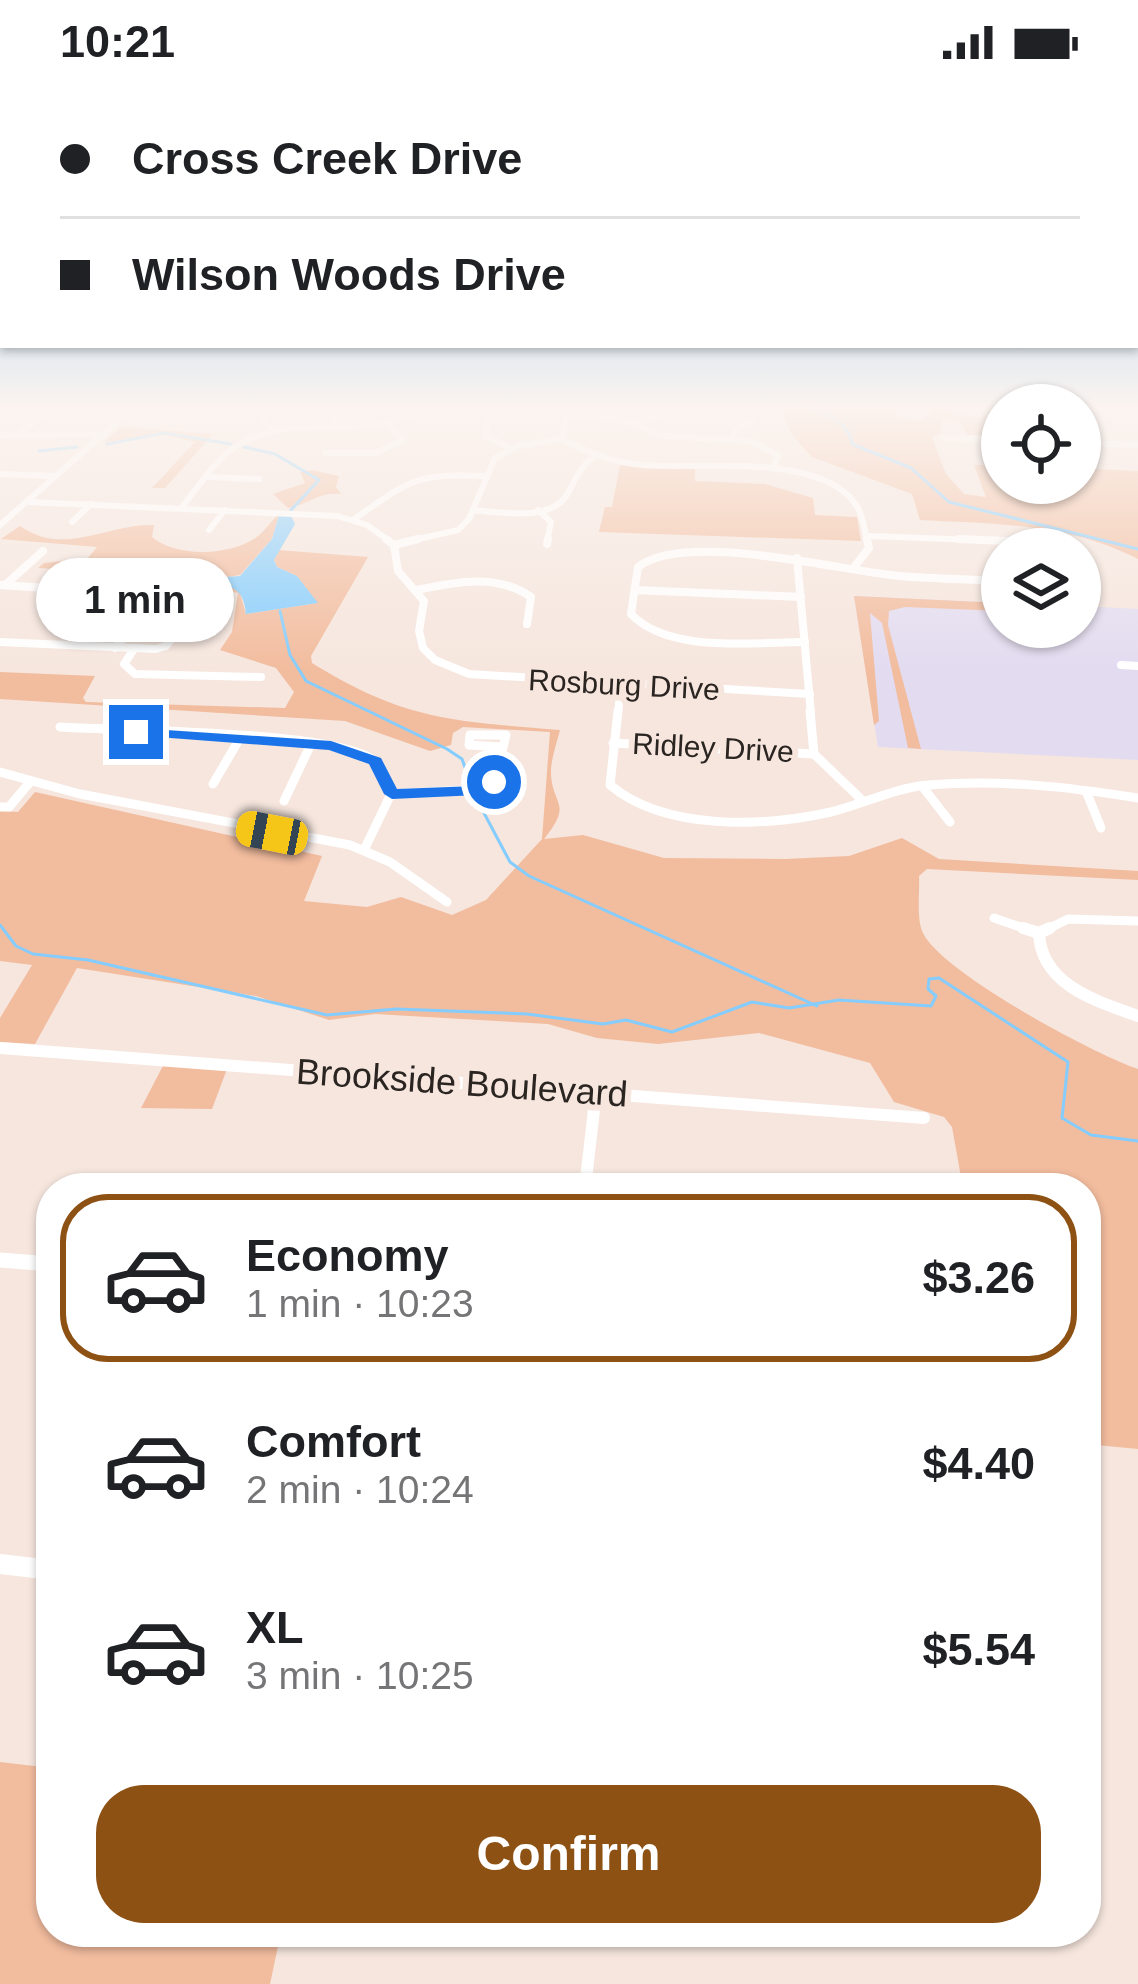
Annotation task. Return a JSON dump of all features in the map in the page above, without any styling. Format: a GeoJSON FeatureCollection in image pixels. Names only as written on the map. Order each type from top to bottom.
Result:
{"type":"FeatureCollection","features":[{"type":"Feature","properties":{"kind":"main road"},"geometry":{"type":"LineString","coordinates":[[1,524],[37,494]]}},
{"type":"Feature","properties":{"kind":"street"},"geometry":{"type":"LineString","coordinates":[[181,508],[193,494]]}},
{"type":"Feature","properties":{"kind":"street"},"geometry":{"type":"LineString","coordinates":[[353,520],[390,494]]}},
{"type":"Feature","properties":{"kind":"street"},"geometry":{"type":"LineString","coordinates":[[394,545],[452,533],[467,522],[479,494]]}},
{"type":"Feature","properties":{"kind":"street"},"geometry":{"type":"LineString","coordinates":[[472,510],[538,510],[564,500],[566,494]]}},
{"type":"Feature","properties":{"kind":"street"},"geometry":{"type":"LineString","coordinates":[[851,494],[862,508],[869,536],[869,548],[855,566]]}},
{"type":"Feature","properties":{"kind":"street"},"geometry":{"type":"LineString","coordinates":[[28,502],[290,512],[353,520],[379,531],[394,545],[398,571],[416,590],[464,582],[512,585],[531,597],[526,625]]}},
{"type":"Feature","properties":{"kind":"street"},"geometry":{"type":"LineString","coordinates":[[72,522],[91,504]]}},
{"type":"Feature","properties":{"kind":"street"},"geometry":{"type":"LineString","coordinates":[[209,530],[225,510]]}},
{"type":"Feature","properties":{"kind":"street"},"geometry":{"type":"LineString","coordinates":[[538,510],[551,522],[548,544]]}},
{"type":"Feature","properties":{"kind":"street"},"geometry":{"type":"LineString","coordinates":[[869,536],[981,540]]}},
{"type":"Feature","properties":{"kind":"street"},"geometry":{"type":"LineString","coordinates":[[2,585],[43,551]]}},
{"type":"Feature","properties":{"kind":"street"},"geometry":{"type":"LineString","coordinates":[[805,642],[651,632],[632,619],[641,563],[662,554],[797,558],[897,576],[981,580]]}},
{"type":"Feature","properties":{"kind":"street"},"geometry":{"type":"LineString","coordinates":[[797,558],[814,754],[863,801]]}},
{"type":"Feature","properties":{"kind":"street"},"geometry":{"type":"LineString","coordinates":[[0,642],[134,649],[166,646],[185,621],[181,615],[125,593],[2,585]]}},
{"type":"Feature","properties":{"kind":"street","name":"Rosburg Drive"},"geometry":{"type":"LineString","coordinates":[[416,590],[425,611],[420,643],[441,663],[505,680],[810,694]]}},
{"type":"Feature","properties":{"kind":"street"},"geometry":{"type":"LineString","coordinates":[[635,590],[801,597]]}},
{"type":"Feature","properties":{"kind":"street"},"geometry":{"type":"LineString","coordinates":[[115,647],[152,605]]}},
{"type":"Feature","properties":{"kind":"street"},"geometry":{"type":"LineString","coordinates":[[134,649],[124,664],[144,676],[261,677]]}},
{"type":"Feature","properties":{"kind":"street"},"geometry":{"type":"LineString","coordinates":[[1121,665],[1138,666]]}},
{"type":"Feature","properties":{"kind":"street"},"geometry":{"type":"LineString","coordinates":[[621,685],[610,785],[618,796],[642,809],[766,819],[810,816],[922,786],[1087,790],[1138,798]]}},
{"type":"Feature","properties":{"kind":"street"},"geometry":{"type":"LineString","coordinates":[[60,728],[312,742],[375,761],[392,794]]}},
{"type":"Feature","properties":{"kind":"street"},"geometry":{"type":"LineString","coordinates":[[213,784],[240,738]]}},
{"type":"Feature","properties":{"kind":"street"},"geometry":{"type":"LineString","coordinates":[[284,801],[312,742]]}},
{"type":"Feature","properties":{"kind":"street","name":"Ridley Drive"},"geometry":{"type":"LineString","coordinates":[[613,743],[814,754]]}},
{"type":"Feature","properties":{"kind":"street"},"geometry":{"type":"LineString","coordinates":[[392,794],[485,789],[494,782],[503,747]]}},
{"type":"Feature","properties":{"kind":"street"},"geometry":{"type":"LineString","coordinates":[[4,776],[364,850],[447,902]]}},
{"type":"Feature","properties":{"kind":"street"},"geometry":{"type":"LineString","coordinates":[[0,807],[9,807],[30,782]]}},
{"type":"Feature","properties":{"kind":"street"},"geometry":{"type":"LineString","coordinates":[[922,786],[950,822]]}},
{"type":"Feature","properties":{"kind":"street"},"geometry":{"type":"LineString","coordinates":[[1087,790],[1101,828]]}},
{"type":"Feature","properties":{"kind":"street"},"geometry":{"type":"LineString","coordinates":[[364,850],[392,794]]}},
{"type":"Feature","properties":{"kind":"street"},"geometry":{"type":"LineString","coordinates":[[994,919],[1039,933],[1068,919],[1138,921]]}},
{"type":"Feature","properties":{"kind":"street"},"geometry":{"type":"LineString","coordinates":[[1039,933],[1041,959],[1053,973],[1138,1016]]}},
{"type":"Feature","properties":{"kind":"street","name":"Brookside Boulevard"},"geometry":{"type":"LineString","coordinates":[[0,1048],[924,1118]]}},
{"type":"Feature","properties":{"kind":"street"},"geometry":{"type":"LineString","coordinates":[[587,1173],[596,1092]]}},
{"type":"Feature","properties":{"kind":"street"},"geometry":{"type":"LineString","coordinates":[[0,1260],[36,1263]]}},
{"type":"Feature","properties":{"kind":"street"},"geometry":{"type":"LineString","coordinates":[[0,1564],[36,1568]]}},
{"type":"Feature","properties":{"kind":"shaded area"},"geometry":{"type":"Polygon","coordinates":[[[273,494],[341,494],[341,494],[288,508],[273,494]]]}},
{"type":"Feature","properties":{"kind":"shaded area"},"geometry":{"type":"Polygon","coordinates":[[[615,494],[798,494],[813,498],[815,515],[857,517],[861,541],[599,532],[605,507],[612,507],[615,494]]]}},
{"type":"Feature","properties":{"kind":"shaded area"},"geometry":{"type":"Polygon","coordinates":[[[911,494],[964,494],[981,496],[981,504],[1101,504],[1101,494],[1138,494],[1138,559],[1101,543],[1101,528],[920,520],[911,494]]]}},
{"type":"Feature","properties":{"kind":"shaded area"},"geometry":{"type":"Polygon","coordinates":[[[279,515],[272,539],[240,575],[199,582],[239,589],[246,614],[317,603],[297,576],[277,567],[278,550],[368,557],[311,656],[312,663],[375,697],[431,715],[560,730],[551,769],[560,810],[544,839],[583,835],[664,858],[785,859],[849,856],[902,838],[939,859],[1138,871],[1138,880],[927,869],[919,876],[919,905],[923,933],[958,969],[1056,1030],[1138,1069],[1138,1449],[1101,1445],[1101,1173],[960,1173],[952,1127],[944,1117],[894,1102],[870,1063],[759,1033],[658,1044],[597,1038],[548,1024],[375,1014],[329,1020],[256,996],[77,968],[35,1044],[0,1042],[0,1018],[32,965],[0,961],[0,811],[18,812],[35,792],[322,856],[304,901],[367,907],[401,897],[452,915],[486,900],[542,839],[550,732],[463,727],[453,733],[451,745],[430,751],[345,721],[0,699],[0,672],[95,676],[83,698],[86,702],[285,708],[294,692],[276,668],[220,650],[232,632],[238,593],[152,574],[38,568],[44,563],[88,558],[97,547],[1,539],[20,526],[36,535],[69,539],[154,525],[152,537],[162,544],[205,552],[234,548],[261,534],[279,515]]]}},
{"type":"Feature","properties":{"kind":"shaded area"},"geometry":{"type":"Polygon","coordinates":[[[854,596],[981,602],[981,648],[1101,648],[1101,607],[1138,609],[1138,760],[878,747],[854,596]]]}},
{"type":"Feature","properties":{"kind":"shaded area"},"geometry":{"type":"Polygon","coordinates":[[[854,596],[981,602],[981,610],[905,607],[889,611],[888,625],[921,749],[908,748],[882,623],[870,613],[879,721],[874,725],[854,596]]]}},
{"type":"Feature","properties":{"kind":"shaded area"},"geometry":{"type":"Polygon","coordinates":[[[164,1064],[227,1069],[212,1109],[141,1108],[164,1064]]]}},
{"type":"Feature","properties":{"kind":"shaded area"},"geometry":{"type":"Polygon","coordinates":[[[0,1762],[36,1766],[36,1947],[278,1947],[270,1984],[0,1984],[0,1762]]]}},
{"type":"Feature","properties":{"kind":"water"},"geometry":{"type":"Polygon","coordinates":[[[279,515],[291,516],[295,524],[274,560],[277,567],[297,576],[318,603],[246,614],[236,590],[196,579],[240,576],[272,539],[279,515]]]}},
{"type":"Feature","properties":{"kind":"waterway"},"geometry":{"type":"LineString","coordinates":[[291,510],[306,494]]}},
{"type":"Feature","properties":{"kind":"waterway"},"geometry":{"type":"LineString","coordinates":[[940,494],[949,502],[1138,549]]}},
{"type":"Feature","properties":{"kind":"waterway"},"geometry":{"type":"LineString","coordinates":[[280,611],[290,655],[306,681],[447,749],[462,759],[471,784]]}},
{"type":"Feature","properties":{"kind":"waterway"},"geometry":{"type":"LineString","coordinates":[[476,798],[510,862],[529,876],[813,1004]]}},
{"type":"Feature","properties":{"kind":"waterway"},"geometry":{"type":"LineString","coordinates":[[0,925],[16,946],[33,954],[88,960],[327,1015],[396,1009],[527,1014],[603,1024],[626,1020],[672,1032],[752,1002],[789,1008],[813,1004]]}},
{"type":"Feature","properties":{"kind":"waterway"},"geometry":{"type":"LineString","coordinates":[[813,1004],[839,1000],[931,1006],[936,996],[928,989],[929,979],[939,978],[1068,1062],[1062,1118],[1091,1135],[1138,1141]]}},
{"type":"Feature","properties":{"kind":"waterway"},"geometry":{"type":"LineString","coordinates":[[813,1004],[817,1006]]}},
{"type":"Feature","properties":{"kind":"route"},"geometry":{"type":"LineString","coordinates":[[136,732],[331,746],[375,761],[392,794],[478,790],[494,782]]}}]}
